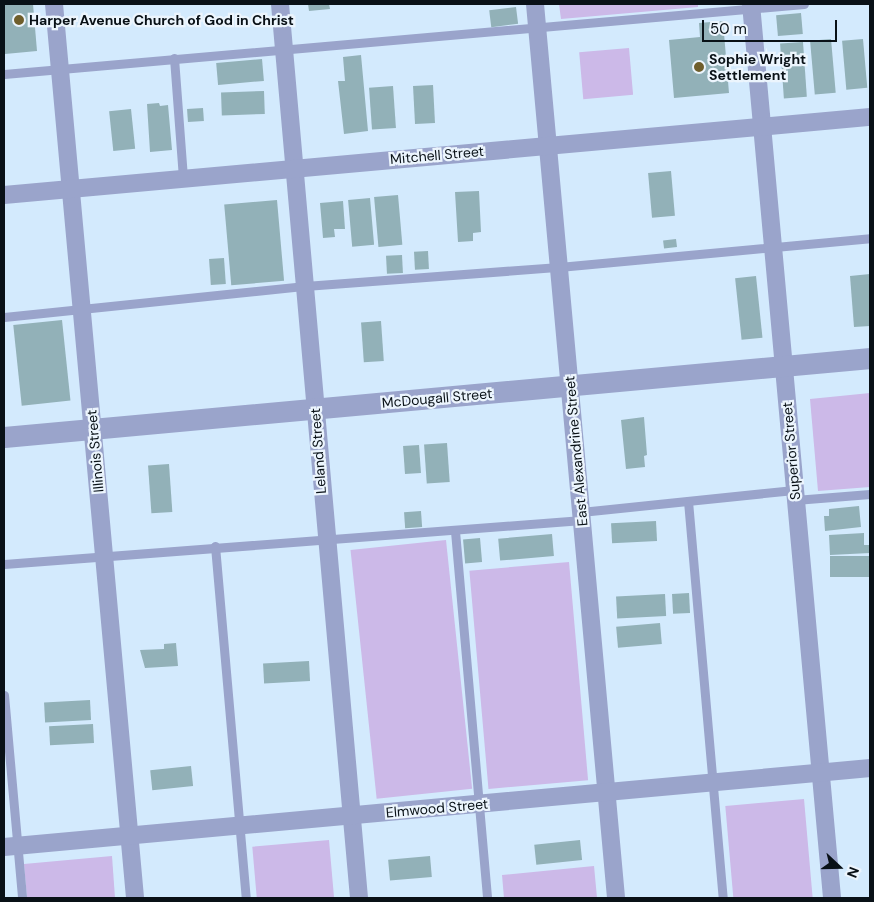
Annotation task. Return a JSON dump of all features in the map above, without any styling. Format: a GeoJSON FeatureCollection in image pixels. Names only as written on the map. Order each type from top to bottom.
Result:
{"type":"FeatureCollection","features":[{"type":"Feature","properties":{"kind":"street","name":"Illinois Street"},"geometry":{"type":"LineString","coordinates":[[54,4],[136,898]]}},
{"type":"Feature","properties":{"kind":"street","name":"Leland Street"},"geometry":{"type":"LineString","coordinates":[[280,4],[325,541],[359,898]]}},
{"type":"Feature","properties":{"kind":"street","name":"East Alexandrine Street"},"geometry":{"type":"LineString","coordinates":[[535,4],[616,898]]}},
{"type":"Feature","properties":{"kind":"street","name":"Superior Street"},"geometry":{"type":"LineString","coordinates":[[752,6],[832,898]]}},
{"type":"Feature","properties":{"kind":"street","name":"Mitchell Street"},"geometry":{"type":"LineString","coordinates":[[4,194],[870,117]]}},
{"type":"Feature","properties":{"kind":"street","name":"McDougall Street"},"geometry":{"type":"LineString","coordinates":[[4,437],[870,358]]}},
{"type":"Feature","properties":{"kind":"street","name":"Elmwood Street"},"geometry":{"type":"LineString","coordinates":[[11,846],[870,768]]}},
{"type":"Feature","properties":{"kind":"lane"},"geometry":{"type":"LineString","coordinates":[[4,74],[283,47],[537,28],[752,6],[804,4]]}},
{"type":"Feature","properties":{"kind":"lane"},"geometry":{"type":"LineString","coordinates":[[174,58],[183,178]]}},
{"type":"Feature","properties":{"kind":"lane"},"geometry":{"type":"LineString","coordinates":[[4,317],[305,286],[559,267],[870,238]]}},
{"type":"Feature","properties":{"kind":"lane"},"geometry":{"type":"LineString","coordinates":[[4,564],[215,546],[325,541],[455,531],[688,501],[795,495],[870,494]]}},
{"type":"Feature","properties":{"kind":"lane"},"geometry":{"type":"LineString","coordinates":[[688,501],[723,898]]}},
{"type":"Feature","properties":{"kind":"lane"},"geometry":{"type":"LineString","coordinates":[[455,531],[487,898]]}},
{"type":"Feature","properties":{"kind":"lane"},"geometry":{"type":"LineString","coordinates":[[215,546],[246,898]]}},
{"type":"Feature","properties":{"kind":"lane"},"geometry":{"type":"LineString","coordinates":[[4,695],[11,846],[22,898]]}},
{"type":"Feature","properties":{"kind":"shaded area"},"geometry":{"type":"Polygon","coordinates":[[[559,4],[698,4],[698,7],[561,19],[559,4]]]}},
{"type":"Feature","properties":{"kind":"shaded area"},"geometry":{"type":"Polygon","coordinates":[[[629,48],[633,95],[583,99],[579,52],[629,48]]]}},
{"type":"Feature","properties":{"kind":"shaded area"},"geometry":{"type":"Polygon","coordinates":[[[870,393],[870,487],[818,491],[810,399],[870,393]]]}},
{"type":"Feature","properties":{"kind":"shaded area"},"geometry":{"type":"Polygon","coordinates":[[[446,540],[472,789],[377,799],[351,550],[446,540]]]}},
{"type":"Feature","properties":{"kind":"shaded area"},"geometry":{"type":"Polygon","coordinates":[[[569,562],[588,780],[488,789],[469,571],[569,562]]]}},
{"type":"Feature","properties":{"kind":"shaded area"},"geometry":{"type":"Polygon","coordinates":[[[804,799],[813,898],[733,898],[725,806],[804,799]]]}},
{"type":"Feature","properties":{"kind":"shaded area"},"geometry":{"type":"Polygon","coordinates":[[[329,840],[334,898],[257,898],[252,847],[329,840]]]}},
{"type":"Feature","properties":{"kind":"shaded area"},"geometry":{"type":"Polygon","coordinates":[[[112,856],[115,898],[27,898],[24,864],[112,856]]]}},
{"type":"Feature","properties":{"kind":"shaded area"},"geometry":{"type":"Polygon","coordinates":[[[594,866],[597,898],[504,898],[502,875],[594,866]]]}},
{"type":"Feature","properties":{"kind":"building","name":"Harper Avenue Church of God in Christ"},"geometry":{"type":"Polygon","coordinates":[[[4,4],[33,4],[37,51],[5,54],[4,4]]]}},
{"type":"Feature","properties":{"kind":"building"},"geometry":{"type":"Polygon","coordinates":[[[308,4],[329,4],[330,9],[309,11],[308,4]]]}},
{"type":"Feature","properties":{"kind":"building"},"geometry":{"type":"Polygon","coordinates":[[[516,7],[518,24],[491,27],[489,10],[516,7]]]}},
{"type":"Feature","properties":{"kind":"building"},"geometry":{"type":"Polygon","coordinates":[[[801,13],[803,34],[778,36],[776,15],[801,13]]]}},
{"type":"Feature","properties":{"kind":"building","name":"Sophie Wright Settlement"},"geometry":{"type":"Polygon","coordinates":[[[723,21],[729,93],[674,98],[669,40],[700,37],[699,23],[723,21]]]}},
{"type":"Feature","properties":{"kind":"building"},"geometry":{"type":"Polygon","coordinates":[[[831,39],[836,93],[815,95],[810,41],[831,39]]]}},
{"type":"Feature","properties":{"kind":"building"},"geometry":{"type":"Polygon","coordinates":[[[863,39],[867,88],[846,90],[842,41],[863,39]]]}},
{"type":"Feature","properties":{"kind":"building"},"geometry":{"type":"Polygon","coordinates":[[[803,42],[807,97],[784,98],[780,44],[803,42]]]}},
{"type":"Feature","properties":{"kind":"building"},"geometry":{"type":"Polygon","coordinates":[[[361,55],[368,131],[344,134],[338,81],[345,81],[343,57],[361,55]]]}},
{"type":"Feature","properties":{"kind":"building"},"geometry":{"type":"Polygon","coordinates":[[[262,59],[264,81],[218,85],[216,63],[262,59]]]}},
{"type":"Feature","properties":{"kind":"building"},"geometry":{"type":"Polygon","coordinates":[[[433,85],[435,123],[415,124],[413,86],[433,85]]]}},
{"type":"Feature","properties":{"kind":"building"},"geometry":{"type":"Polygon","coordinates":[[[393,86],[396,128],[372,130],[369,88],[393,86]]]}},
{"type":"Feature","properties":{"kind":"building"},"geometry":{"type":"Polygon","coordinates":[[[264,91],[265,114],[222,115],[221,93],[264,91]]]}},
{"type":"Feature","properties":{"kind":"building"},"geometry":{"type":"Polygon","coordinates":[[[159,103],[160,106],[168,105],[172,150],[150,152],[147,104],[159,103]]]}},
{"type":"Feature","properties":{"kind":"building"},"geometry":{"type":"Polygon","coordinates":[[[203,108],[204,121],[188,122],[187,109],[203,108]]]}},
{"type":"Feature","properties":{"kind":"building"},"geometry":{"type":"Polygon","coordinates":[[[131,109],[135,149],[113,151],[109,111],[131,109]]]}},
{"type":"Feature","properties":{"kind":"building"},"geometry":{"type":"Polygon","coordinates":[[[671,171],[675,216],[652,218],[648,173],[671,171]]]}},
{"type":"Feature","properties":{"kind":"building"},"geometry":{"type":"Polygon","coordinates":[[[479,191],[481,232],[473,233],[473,241],[458,242],[455,192],[479,191]]]}},
{"type":"Feature","properties":{"kind":"building"},"geometry":{"type":"Polygon","coordinates":[[[398,195],[402,245],[378,247],[374,197],[398,195]]]}},
{"type":"Feature","properties":{"kind":"building"},"geometry":{"type":"Polygon","coordinates":[[[370,198],[374,245],[352,247],[348,200],[370,198]]]}},
{"type":"Feature","properties":{"kind":"building"},"geometry":{"type":"Polygon","coordinates":[[[277,200],[284,281],[231,285],[224,205],[277,200]]]}},
{"type":"Feature","properties":{"kind":"building"},"geometry":{"type":"Polygon","coordinates":[[[343,201],[345,229],[334,229],[335,237],[323,238],[320,203],[343,201]]]}},
{"type":"Feature","properties":{"kind":"building"},"geometry":{"type":"Polygon","coordinates":[[[676,239],[677,247],[664,249],[663,241],[676,239]]]}},
{"type":"Feature","properties":{"kind":"building"},"geometry":{"type":"Polygon","coordinates":[[[428,251],[429,269],[415,270],[414,252],[428,251]]]}},
{"type":"Feature","properties":{"kind":"building"},"geometry":{"type":"Polygon","coordinates":[[[402,255],[403,273],[387,274],[386,256],[402,255]]]}},
{"type":"Feature","properties":{"kind":"building"},"geometry":{"type":"Polygon","coordinates":[[[224,258],[226,284],[211,285],[209,259],[224,258]]]}},
{"type":"Feature","properties":{"kind":"building"},"geometry":{"type":"Polygon","coordinates":[[[870,274],[870,326],[854,327],[850,276],[870,274]]]}},
{"type":"Feature","properties":{"kind":"building"},"geometry":{"type":"Polygon","coordinates":[[[756,276],[762,338],[742,340],[735,278],[756,276]]]}},
{"type":"Feature","properties":{"kind":"building"},"geometry":{"type":"Polygon","coordinates":[[[62,320],[70,401],[22,406],[13,325],[62,320]]]}},
{"type":"Feature","properties":{"kind":"building"},"geometry":{"type":"Polygon","coordinates":[[[381,321],[384,361],[364,362],[361,322],[381,321]]]}},
{"type":"Feature","properties":{"kind":"building"},"geometry":{"type":"Polygon","coordinates":[[[644,417],[647,455],[644,456],[645,467],[626,469],[621,420],[644,417]]]}},
{"type":"Feature","properties":{"kind":"building"},"geometry":{"type":"Polygon","coordinates":[[[447,443],[450,482],[427,484],[424,445],[447,443]]]}},
{"type":"Feature","properties":{"kind":"building"},"geometry":{"type":"Polygon","coordinates":[[[419,445],[421,473],[405,474],[403,446],[419,445]]]}},
{"type":"Feature","properties":{"kind":"building"},"geometry":{"type":"Polygon","coordinates":[[[169,464],[172,512],[151,513],[148,465],[169,464]]]}},
{"type":"Feature","properties":{"kind":"building"},"geometry":{"type":"Polygon","coordinates":[[[859,506],[861,527],[825,531],[824,516],[829,516],[829,509],[859,506]]]}},
{"type":"Feature","properties":{"kind":"building"},"geometry":{"type":"Polygon","coordinates":[[[421,511],[422,527],[405,528],[404,512],[421,511]]]}},
{"type":"Feature","properties":{"kind":"building"},"geometry":{"type":"Polygon","coordinates":[[[656,521],[657,541],[612,543],[611,523],[656,521]]]}},
{"type":"Feature","properties":{"kind":"building"},"geometry":{"type":"Polygon","coordinates":[[[864,533],[864,545],[870,545],[870,553],[830,555],[829,535],[864,533]]]}},
{"type":"Feature","properties":{"kind":"building"},"geometry":{"type":"Polygon","coordinates":[[[552,534],[554,556],[500,561],[498,539],[552,534]]]}},
{"type":"Feature","properties":{"kind":"building"},"geometry":{"type":"Polygon","coordinates":[[[480,538],[482,562],[465,563],[463,539],[480,538]]]}},
{"type":"Feature","properties":{"kind":"building"},"geometry":{"type":"Polygon","coordinates":[[[830,556],[870,556],[870,577],[830,577],[830,556]]]}},
{"type":"Feature","properties":{"kind":"building"},"geometry":{"type":"Polygon","coordinates":[[[689,593],[690,613],[673,614],[672,594],[689,593]]]}},
{"type":"Feature","properties":{"kind":"building"},"geometry":{"type":"Polygon","coordinates":[[[665,594],[666,616],[617,619],[616,597],[665,594]]]}},
{"type":"Feature","properties":{"kind":"building"},"geometry":{"type":"Polygon","coordinates":[[[660,623],[662,644],[618,648],[616,627],[660,623]]]}},
{"type":"Feature","properties":{"kind":"building"},"geometry":{"type":"Polygon","coordinates":[[[176,643],[178,666],[145,668],[140,650],[164,649],[164,644],[176,643]]]}},
{"type":"Feature","properties":{"kind":"building"},"geometry":{"type":"Polygon","coordinates":[[[309,661],[310,681],[264,683],[263,663],[309,661]]]}},
{"type":"Feature","properties":{"kind":"building"},"geometry":{"type":"Polygon","coordinates":[[[90,700],[91,720],[45,722],[44,702],[90,700]]]}},
{"type":"Feature","properties":{"kind":"building"},"geometry":{"type":"Polygon","coordinates":[[[93,724],[94,743],[50,745],[49,726],[93,724]]]}},
{"type":"Feature","properties":{"kind":"building"},"geometry":{"type":"Polygon","coordinates":[[[191,766],[193,786],[152,790],[150,770],[191,766]]]}},
{"type":"Feature","properties":{"kind":"building"},"geometry":{"type":"Polygon","coordinates":[[[580,840],[582,860],[536,865],[534,845],[580,840]]]}},
{"type":"Feature","properties":{"kind":"building"},"geometry":{"type":"Polygon","coordinates":[[[430,856],[432,877],[390,881],[388,860],[430,856]]]}},
{"type":"Feature","properties":{"kind":"place","name":"Harper Avenue Church of God in Christ"},"geometry":{"type":"Point","coordinates":[19,20]}},
{"type":"Feature","properties":{"kind":"place","name":"Sophie Wright Settlement"},"geometry":{"type":"Point","coordinates":[699,67]}}]}
